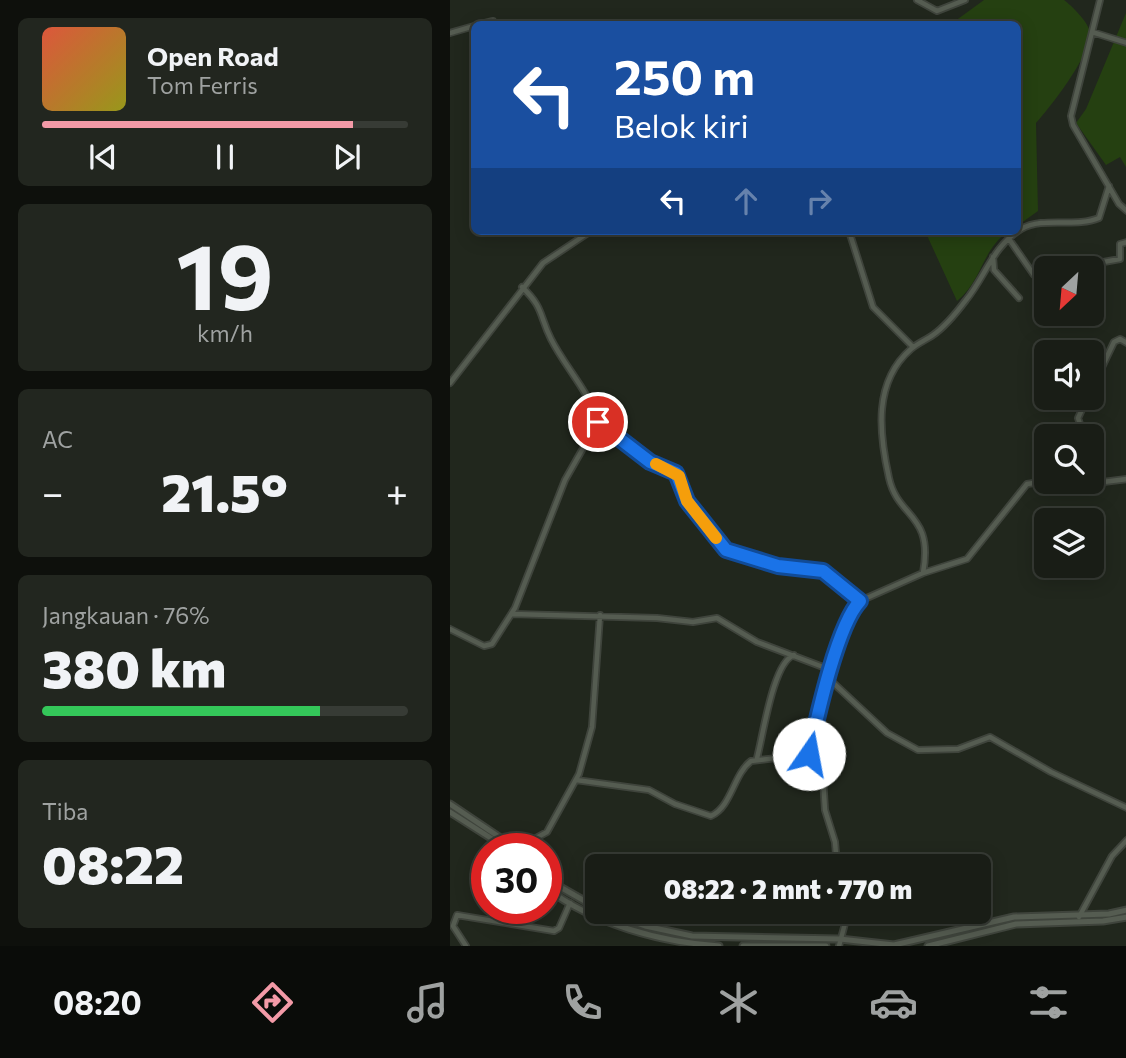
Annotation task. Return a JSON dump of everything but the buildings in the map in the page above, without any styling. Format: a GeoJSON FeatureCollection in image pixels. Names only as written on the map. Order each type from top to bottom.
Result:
{"type":"FeatureCollection","features":[{"type":"Feature","properties":{"kind":"street"},"geometry":{"type":"LineString","coordinates":[[917,0],[937,12],[965,0]]}},
{"type":"Feature","properties":{"kind":"street"},"geometry":{"type":"LineString","coordinates":[[1100,0],[1071,117],[1119,204],[1126,211]]}},
{"type":"Feature","properties":{"kind":"street"},"geometry":{"type":"LineString","coordinates":[[450,33],[471,27]]}},
{"type":"Feature","properties":{"kind":"street"},"geometry":{"type":"LineString","coordinates":[[1092,32],[1126,43]]}},
{"type":"Feature","properties":{"kind":"street"},"geometry":{"type":"LineString","coordinates":[[1021,231],[1028,227],[1094,220],[1102,215],[1109,186]]}},
{"type":"Feature","properties":{"kind":"street"},"geometry":{"type":"LineString","coordinates":[[1105,204],[1119,204]]}},
{"type":"Feature","properties":{"kind":"street"},"geometry":{"type":"LineString","coordinates":[[450,383],[522,286],[553,254],[584,235]]}},
{"type":"Feature","properties":{"kind":"street"},"geometry":{"type":"LineString","coordinates":[[850,235],[873,307],[913,347]]}},
{"type":"Feature","properties":{"kind":"street"},"geometry":{"type":"LineString","coordinates":[[923,573],[926,541],[912,513],[891,485],[881,407],[890,374],[913,347],[934,334],[953,316],[971,294],[993,257],[1015,235]]}},
{"type":"Feature","properties":{"kind":"street"},"geometry":{"type":"LineString","coordinates":[[1009,239],[1034,275]]}},
{"type":"Feature","properties":{"kind":"street"},"geometry":{"type":"LineString","coordinates":[[1104,261],[1120,258],[1120,244],[1126,242]]}},
{"type":"Feature","properties":{"kind":"street"},"geometry":{"type":"LineString","coordinates":[[993,257],[994,270],[1019,298]]}},
{"type":"Feature","properties":{"kind":"street"},"geometry":{"type":"LineString","coordinates":[[522,286],[540,306],[551,338],[573,372],[597,424],[635,447],[650,462],[676,473],[687,501],[728,551],[778,566],[823,571],[860,601]]}},
{"type":"Feature","properties":{"kind":"street"},"geometry":{"type":"LineString","coordinates":[[1104,363],[1114,342],[1120,339],[1126,343]]}},
{"type":"Feature","properties":{"kind":"street"},"geometry":{"type":"LineString","coordinates":[[450,629],[489,647],[512,614],[566,480],[597,424]]}},
{"type":"Feature","properties":{"kind":"street"},"geometry":{"type":"LineString","coordinates":[[1104,483],[1126,479]]}},
{"type":"Feature","properties":{"kind":"street"},"geometry":{"type":"LineString","coordinates":[[836,854],[825,810],[825,786],[809,754],[828,678],[851,610],[860,601],[923,573],[967,559],[1027,484],[1034,483]]}},
{"type":"Feature","properties":{"kind":"street"},"geometry":{"type":"LineString","coordinates":[[512,614],[600,615],[693,622],[717,618],[748,637],[831,670]]}},
{"type":"Feature","properties":{"kind":"street"},"geometry":{"type":"LineString","coordinates":[[545,833],[576,780],[592,727],[600,615]]}},
{"type":"Feature","properties":{"kind":"street"},"geometry":{"type":"LineString","coordinates":[[757,758],[778,676],[786,660],[795,655]]}},
{"type":"Feature","properties":{"kind":"street"},"geometry":{"type":"LineString","coordinates":[[828,678],[887,733],[918,750],[961,749],[990,737],[1051,772],[1126,808]]}},
{"type":"Feature","properties":{"kind":"street"},"geometry":{"type":"LineString","coordinates":[[576,780],[649,790],[675,804],[711,816],[726,802],[745,766],[757,758],[809,754]]}},
{"type":"Feature","properties":{"kind":"street"},"geometry":{"type":"LineString","coordinates":[[450,804],[493,833]]}},
{"type":"Feature","properties":{"kind":"street"},"geometry":{"type":"LineString","coordinates":[[450,811],[484,833]]}},
{"type":"Feature","properties":{"kind":"street"},"geometry":{"type":"LineString","coordinates":[[1078,922],[1112,856],[1126,840]]}},
{"type":"Feature","properties":{"kind":"street"},"geometry":{"type":"LineString","coordinates":[[562,888],[585,901]]}},
{"type":"Feature","properties":{"kind":"street"},"geometry":{"type":"LineString","coordinates":[[562,898],[656,937],[719,946]]}},
{"type":"Feature","properties":{"kind":"street"},"geometry":{"type":"LineString","coordinates":[[466,946],[453,926],[458,915],[556,931],[570,903]]}},
{"type":"Feature","properties":{"kind":"street"},"geometry":{"type":"LineString","coordinates":[[928,946],[1014,917],[1109,914],[1126,910]]}},
{"type":"Feature","properties":{"kind":"street"},"geometry":{"type":"LineString","coordinates":[[639,924],[692,936],[894,945],[993,925],[1078,922],[1126,917]]}},
{"type":"Feature","properties":{"kind":"street"},"geometry":{"type":"LineString","coordinates":[[840,943],[845,924]]}},
{"type":"Feature","properties":{"kind":"street"},"geometry":{"type":"LineString","coordinates":[[743,946],[826,946]]}},
{"type":"Feature","properties":{"kind":"green space"},"geometry":{"type":"Polygon","coordinates":[[[984,0],[1064,0],[1078,13],[1089,29],[1086,50],[1079,64],[1036,123],[1038,211],[1021,223],[1021,21],[955,21],[984,0]]]}},
{"type":"Feature","properties":{"kind":"green space"},"geometry":{"type":"Polygon","coordinates":[[[1126,13],[1126,167],[1120,157],[1106,165],[1076,123],[1086,109],[1126,13]]]}},
{"type":"Feature","properties":{"kind":"green space"},"geometry":{"type":"Polygon","coordinates":[[[927,235],[1004,235],[987,256],[966,293],[957,301],[927,235]]]}},
{"type":"Feature","properties":{"kind":"slow traffic"},"geometry":{"type":"LineString","coordinates":[[656,464],[673,470],[679,476],[687,501],[716,538]]}},
{"type":"Feature","properties":{"kind":"route"},"geometry":{"type":"LineString","coordinates":[[598,422],[597,424],[635,447],[650,462],[673,470],[679,476],[687,501],[728,551],[773,565],[823,571],[860,601],[851,610],[821,699],[809,754]]}}]}
